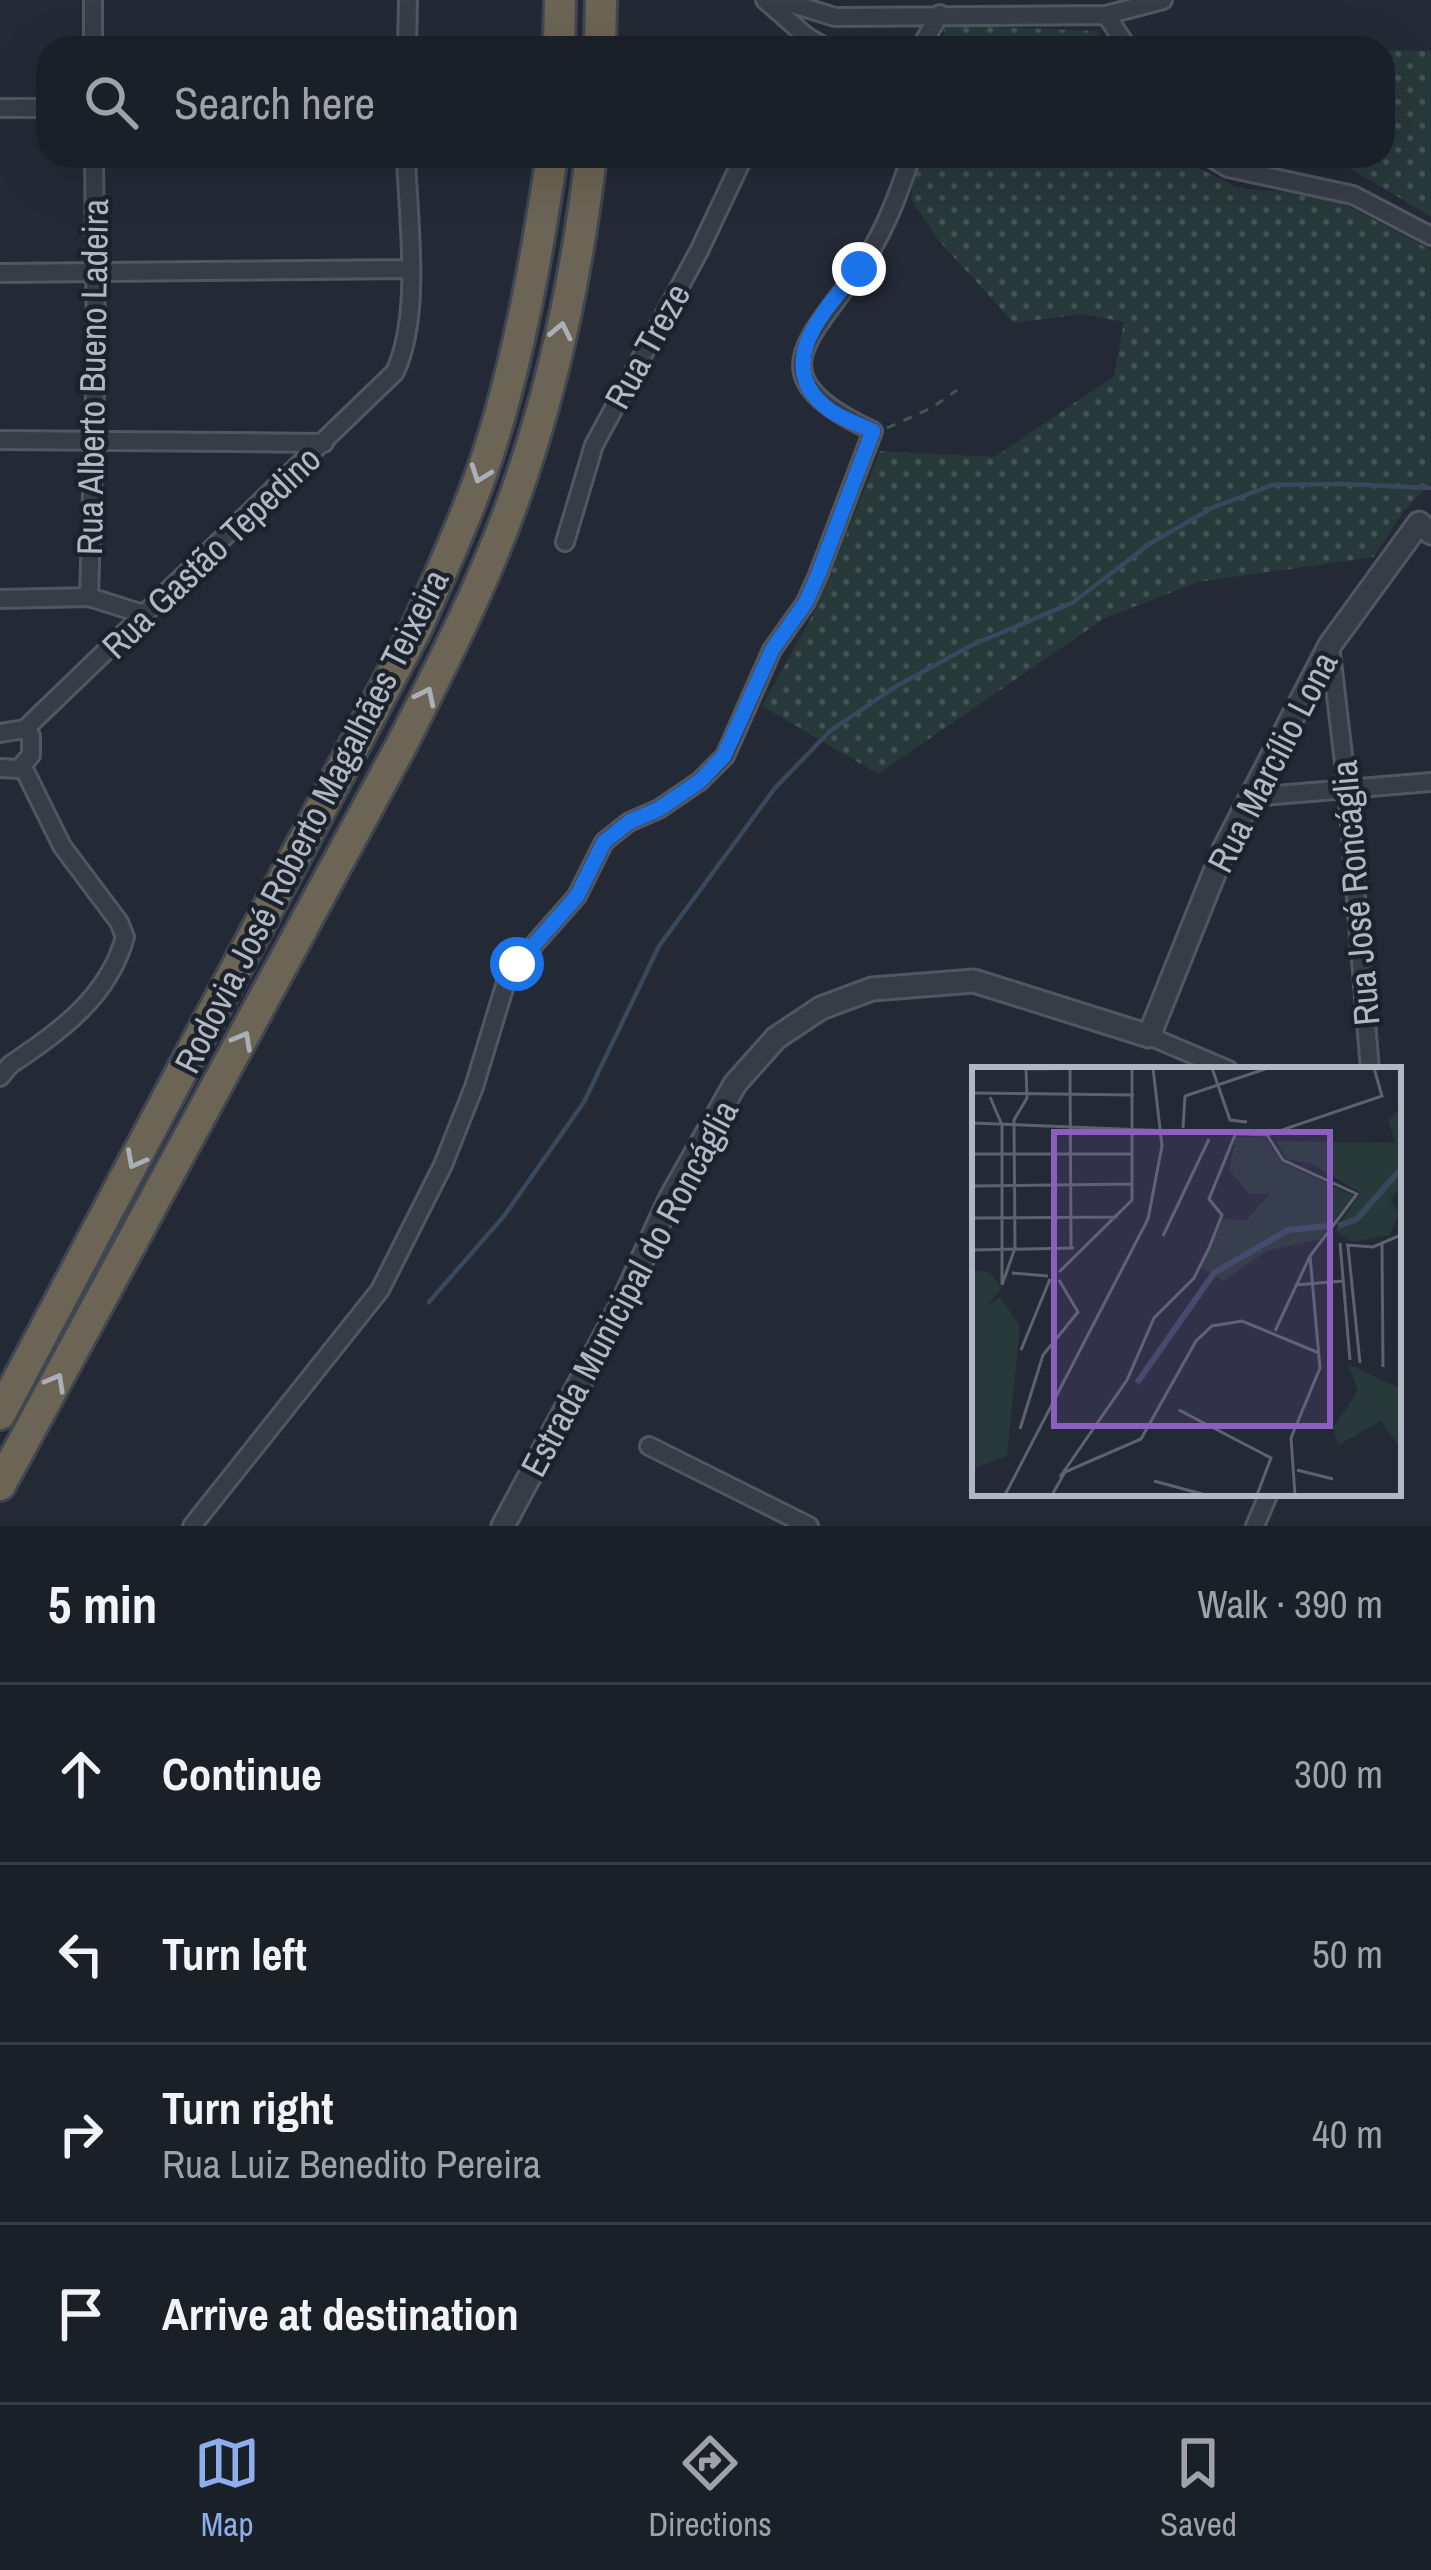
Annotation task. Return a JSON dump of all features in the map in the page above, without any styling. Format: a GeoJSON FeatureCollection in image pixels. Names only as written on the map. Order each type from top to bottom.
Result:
{"type":"FeatureCollection","features":[{"type":"Feature","properties":{"kind":"highway"},"geometry":{"type":"LineString","coordinates":[[559,36],[560,0]]}},
{"type":"Feature","properties":{"kind":"highway"},"geometry":{"type":"LineString","coordinates":[[600,36],[601,0]]}},
{"type":"Feature","properties":{"kind":"highway","name":"Rodovia José Roberto Magalhães Teixeira"},"geometry":{"type":"LineString","coordinates":[[0,1414],[416,629],[463,521],[507,389],[550,168]]}},
{"type":"Feature","properties":{"kind":"highway","name":"Rodovia José Roberto Magalhães Teixeira"},"geometry":{"type":"LineString","coordinates":[[0,1485],[401,746],[459,630],[512,506],[541,414],[567,302],[589,168]]}},
{"type":"Feature","properties":{"kind":"street"},"geometry":{"type":"LineString","coordinates":[[93,0],[93,36]]}},
{"type":"Feature","properties":{"kind":"street"},"geometry":{"type":"LineString","coordinates":[[407,36],[408,0]]}},
{"type":"Feature","properties":{"kind":"street"},"geometry":{"type":"LineString","coordinates":[[764,0],[797,36]]}},
{"type":"Feature","properties":{"kind":"street"},"geometry":{"type":"LineString","coordinates":[[780,0],[835,17],[1106,15],[1163,0]]}},
{"type":"Feature","properties":{"kind":"street"},"geometry":{"type":"LineString","coordinates":[[927,36],[940,14]]}},
{"type":"Feature","properties":{"kind":"street"},"geometry":{"type":"LineString","coordinates":[[1106,15],[1120,36]]}},
{"type":"Feature","properties":{"kind":"street"},"geometry":{"type":"LineString","coordinates":[[0,108],[36,107]]}},
{"type":"Feature","properties":{"kind":"street","name":"Rua Alberto Bueno Ladeira"},"geometry":{"type":"LineString","coordinates":[[89,597],[94,168]]}},
{"type":"Feature","properties":{"kind":"street"},"geometry":{"type":"LineString","coordinates":[[0,273],[409,269],[406,168]]}},
{"type":"Feature","properties":{"kind":"street","name":"Rua Treze"},"geometry":{"type":"LineString","coordinates":[[565,542],[594,445],[738,168]]}},
{"type":"Feature","properties":{"kind":"street"},"geometry":{"type":"LineString","coordinates":[[192,1526],[380,1290],[443,1165],[474,1087],[506,982],[517,964],[577,896],[604,842],[700,781],[724,756],[772,650],[812,588],[873,431],[832,412],[808,384],[803,348],[886,228],[907,168]]}},
{"type":"Feature","properties":{"kind":"street"},"geometry":{"type":"LineString","coordinates":[[1228,168],[1353,194],[1431,236]]}},
{"type":"Feature","properties":{"kind":"street","name":"Rua Gastão Tepedino"},"geometry":{"type":"LineString","coordinates":[[25,729],[395,372],[409,332],[409,269]]}},
{"type":"Feature","properties":{"kind":"street"},"geometry":{"type":"LineString","coordinates":[[0,440],[324,442]]}},
{"type":"Feature","properties":{"kind":"street","name":"Rua Marcílio Lona"},"geometry":{"type":"LineString","coordinates":[[1148,1036],[1224,849],[1330,645],[1427,521]]}},
{"type":"Feature","properties":{"kind":"street"},"geometry":{"type":"LineString","coordinates":[[0,599],[89,597],[143,614]]}},
{"type":"Feature","properties":{"kind":"street","name":"Rua José Roncáglia"},"geometry":{"type":"LineString","coordinates":[[1330,645],[1370,1067]]}},
{"type":"Feature","properties":{"kind":"street"},"geometry":{"type":"LineString","coordinates":[[0,733],[17,727],[31,736],[32,755],[23,767]]}},
{"type":"Feature","properties":{"kind":"street"},"geometry":{"type":"LineString","coordinates":[[0,768],[23,767]]}},
{"type":"Feature","properties":{"kind":"street"},"geometry":{"type":"LineString","coordinates":[[0,1077],[88,1005],[112,975],[125,937],[62,846],[23,767]]}},
{"type":"Feature","properties":{"kind":"street"},"geometry":{"type":"LineString","coordinates":[[1251,797],[1431,782]]}},
{"type":"Feature","properties":{"kind":"street","name":"Estrada Municipal do Roncáglia"},"geometry":{"type":"LineString","coordinates":[[503,1526],[621,1306],[670,1199],[735,1084],[776,1038],[821,1008],[872,989],[974,981],[1148,1036],[1222,1067]]}},
{"type":"Feature","properties":{"kind":"street"},"geometry":{"type":"LineString","coordinates":[[649,1446],[809,1526]]}},
{"type":"Feature","properties":{"kind":"street"},"geometry":{"type":"LineString","coordinates":[[1256,1526],[1267,1496]]}},
{"type":"Feature","properties":{"kind":"path"},"geometry":{"type":"LineString","coordinates":[[873,431],[893,427],[957,390]]}},
{"type":"Feature","properties":{"kind":"shaded area"},"geometry":{"type":"Polygon","coordinates":[[[945,25],[1096,31],[1100,36],[943,36],[945,25]]]}},
{"type":"Feature","properties":{"kind":"shaded area"},"geometry":{"type":"Polygon","coordinates":[[[1395,50],[1431,51],[1431,217],[1350,168],[1395,168],[1395,50]]]}},
{"type":"Feature","properties":{"kind":"shaded area"},"geometry":{"type":"Polygon","coordinates":[[[915,168],[1199,168],[1238,188],[1327,195],[1431,250],[1431,482],[1403,512],[1374,557],[1198,582],[1105,618],[878,774],[762,706],[816,609],[880,451],[995,457],[1114,376],[1124,322],[1081,314],[1014,323],[939,241],[911,199],[915,168]]]}},
{"type":"Feature","properties":{"kind":"waterway"},"geometry":{"type":"LineString","coordinates":[[429,1302],[504,1216],[584,1102],[659,946],[775,788],[830,731],[895,687],[972,645],[1072,603],[1151,543],[1214,507],[1272,485],[1431,488]]}},
{"type":"Feature","properties":{"kind":"route"},"geometry":{"type":"LineString","coordinates":[[517,964],[577,896],[604,842],[700,781],[724,756],[772,650],[806,602],[873,431],[832,412],[814,396],[803,369],[803,348],[814,326],[859,269]]}}]}
